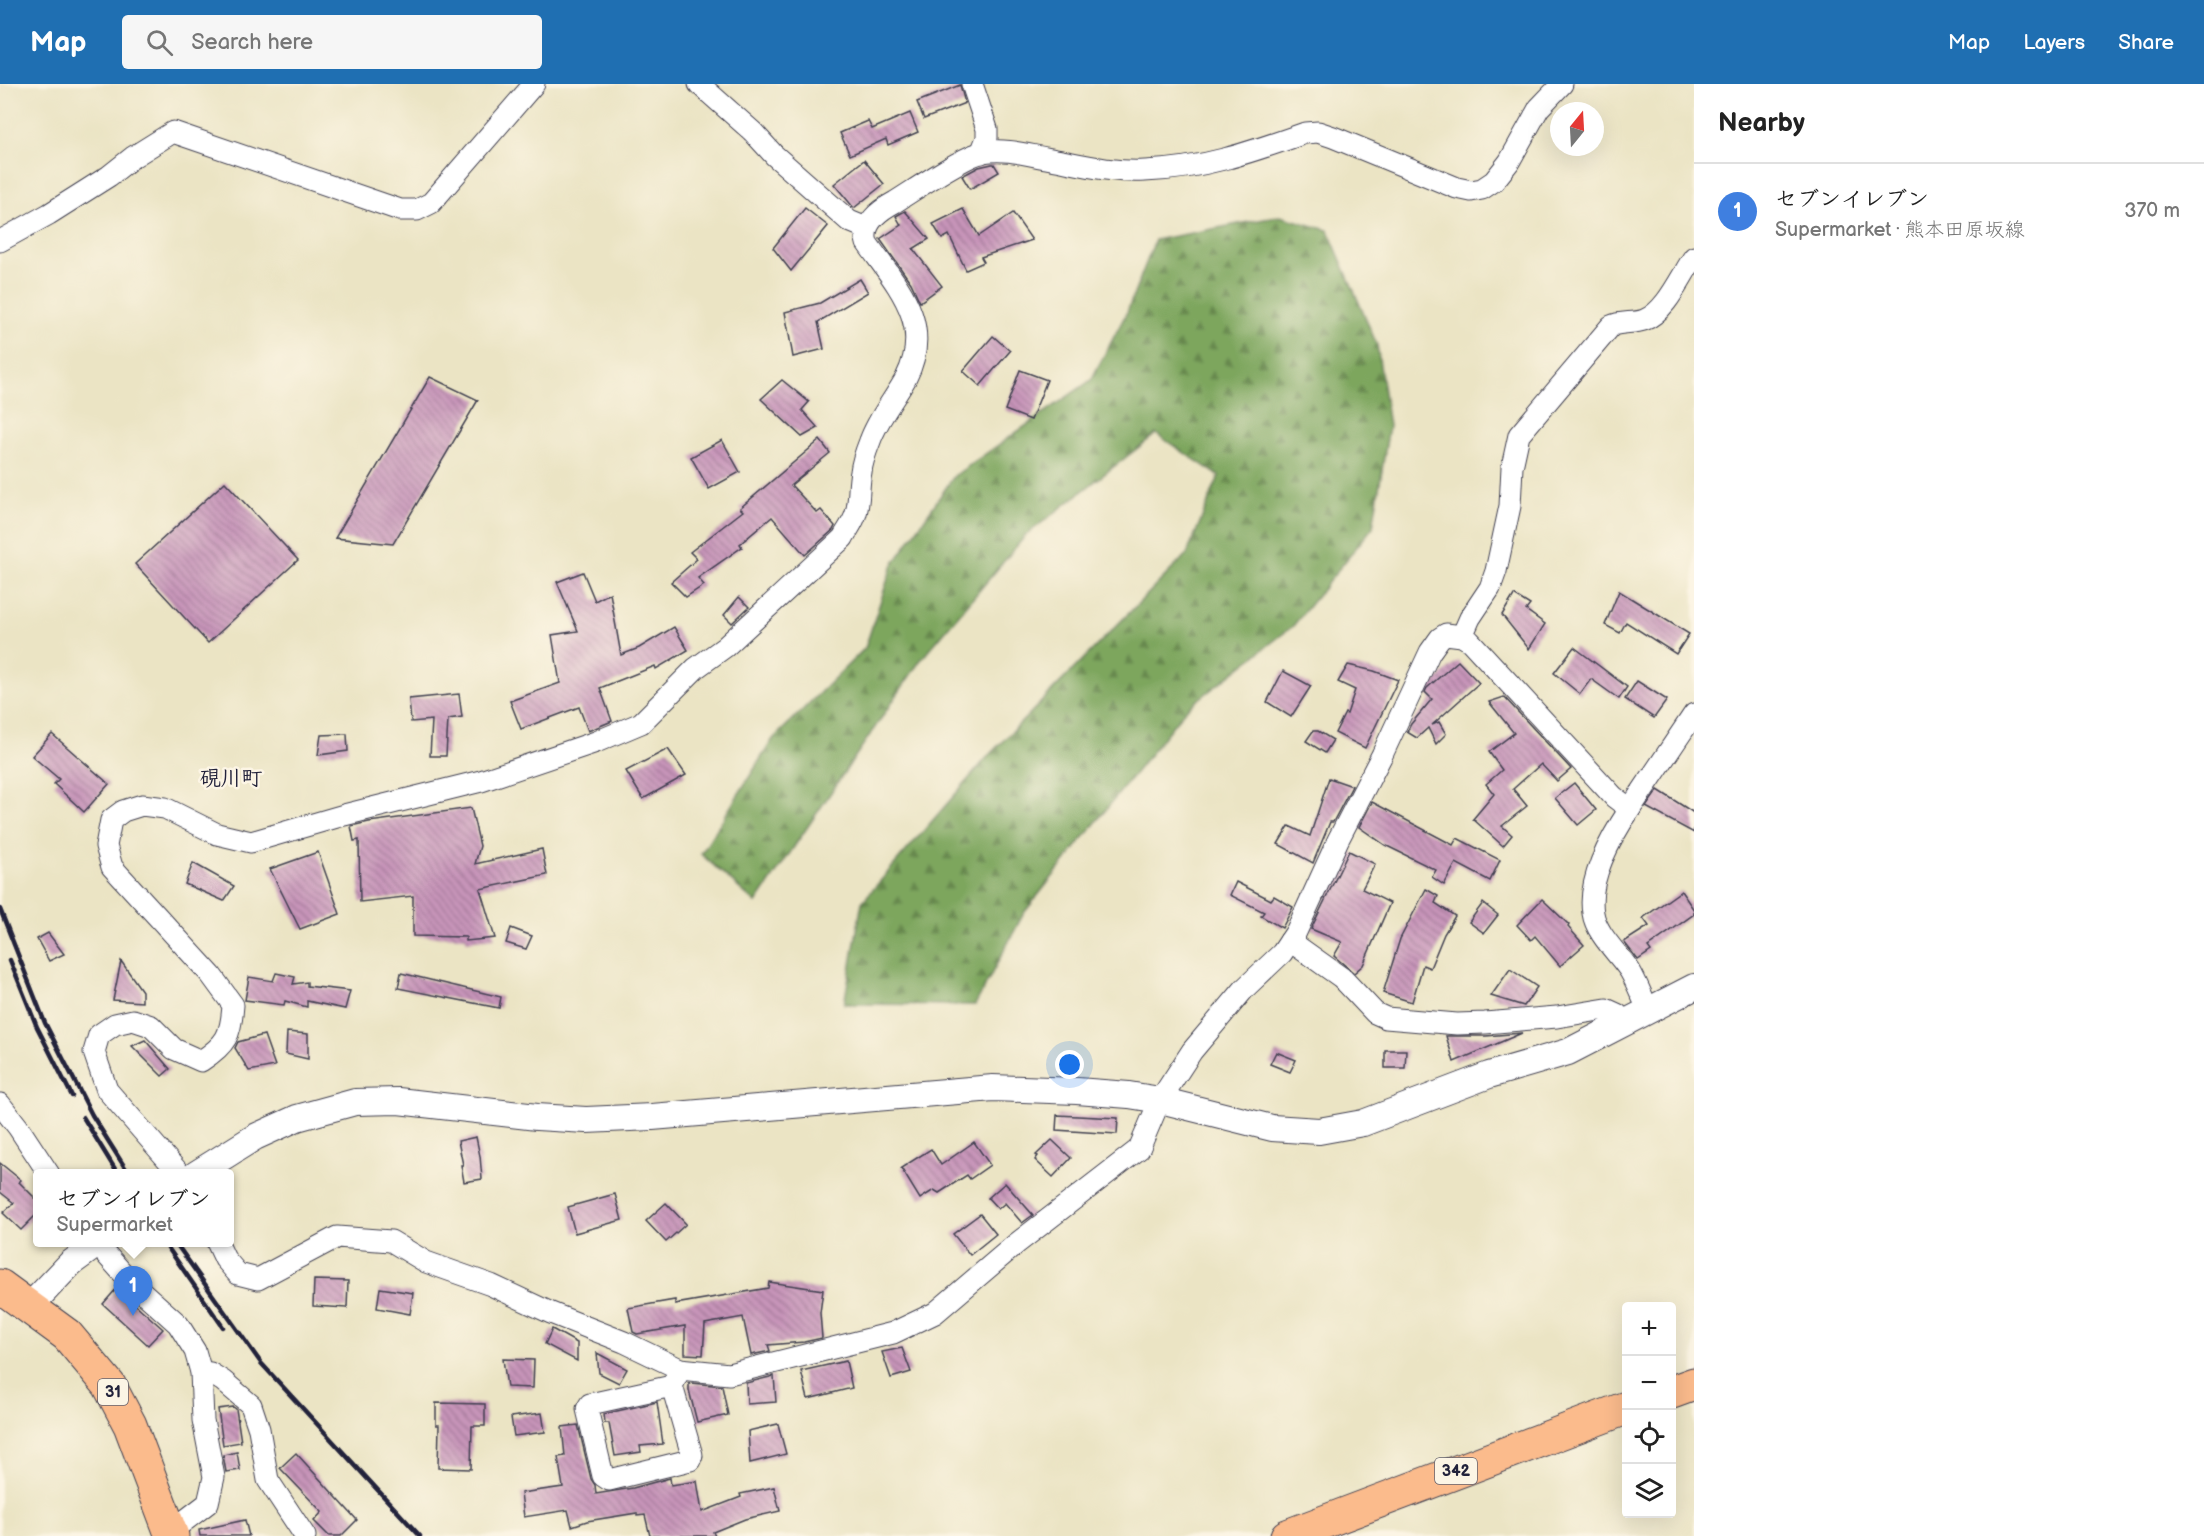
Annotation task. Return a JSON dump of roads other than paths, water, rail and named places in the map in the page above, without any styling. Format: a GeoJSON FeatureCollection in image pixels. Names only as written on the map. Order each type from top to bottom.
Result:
{"type":"FeatureCollection","features":[{"type":"Feature","properties":{"kind":"main road","name":"31"},"geometry":{"type":"LineString","coordinates":[[0,1286],[67,1335],[109,1385],[130,1425],[171,1534]]}},
{"type":"Feature","properties":{"kind":"main road"},"geometry":{"type":"LineString","coordinates":[[1676,1390],[1694,1384]]}},
{"type":"Feature","properties":{"kind":"main road","name":"342"},"geometry":{"type":"LineString","coordinates":[[1287,1536],[1622,1410]]}},
{"type":"Feature","properties":{"kind":"street"},"geometry":{"type":"LineString","coordinates":[[0,241],[49,214],[173,132],[400,210],[417,210],[431,202],[534,84]]}},
{"type":"Feature","properties":{"kind":"street"},"geometry":{"type":"LineString","coordinates":[[699,84],[753,132],[774,155],[849,221],[866,228]]}},
{"type":"Feature","properties":{"kind":"street"},"geometry":{"type":"LineString","coordinates":[[972,84],[987,129],[987,138],[981,153]]}},
{"type":"Feature","properties":{"kind":"street"},"geometry":{"type":"LineString","coordinates":[[176,1169],[107,1090],[94,1052],[99,1035],[115,1024],[133,1020],[151,1026],[174,1049],[201,1061],[219,1049],[227,1038],[231,1027],[233,1005],[211,975],[112,867],[106,846],[111,820],[123,811],[142,805],[165,808],[217,834],[252,842],[344,815],[481,781],[596,742],[641,723],[696,668],[725,647],[843,538],[856,514],[861,471],[869,443],[876,423],[906,378],[917,338],[915,320],[908,303],[867,243],[866,228],[872,219],[890,205],[965,160],[981,153],[1003,150],[1112,170],[1146,171],[1217,163],[1305,133],[1318,132],[1441,183],[1471,191],[1482,189],[1494,181],[1509,162],[1539,108],[1562,84]]}},
{"type":"Feature","properties":{"kind":"street"},"geometry":{"type":"LineString","coordinates":[[1462,636],[1470,618],[1490,588],[1496,571],[1510,506],[1512,467],[1519,435],[1611,326],[1618,322],[1645,320],[1653,316],[1663,305],[1694,257]]}},
{"type":"Feature","properties":{"kind":"street"},"geometry":{"type":"LineString","coordinates":[[219,1247],[225,1259],[238,1274],[258,1279],[337,1238],[391,1241],[426,1262],[491,1285],[551,1313],[624,1342],[676,1377],[692,1455],[690,1460],[609,1480],[603,1476],[586,1409],[590,1404],[676,1377],[729,1374],[892,1333],[935,1313],[1016,1244],[1139,1149],[1160,1100],[1208,1029],[1245,988],[1282,953],[1296,932],[1338,840],[1382,755],[1430,652],[1440,638],[1446,634],[1462,636],[1470,641],[1614,797],[1630,809]]}},
{"type":"Feature","properties":{"kind":"street"},"geometry":{"type":"LineString","coordinates":[[1648,1010],[1631,973],[1601,932],[1593,914],[1594,888],[1606,850],[1630,809],[1694,714]]}},
{"type":"Feature","properties":{"kind":"street"},"geometry":{"type":"LineString","coordinates":[[1290,941],[1342,978],[1375,1013],[1386,1018],[1467,1024],[1557,1017],[1606,1009],[1617,1014],[1626,1023]]}},
{"type":"Feature","properties":{"kind":"street"},"geometry":{"type":"LineString","coordinates":[[203,1169],[255,1137],[297,1118],[355,1102],[398,1101],[537,1117],[586,1120],[652,1117],[993,1088],[1077,1090],[1160,1100],[1272,1128],[1320,1131],[1363,1124],[1489,1075],[1568,1052],[1694,987]]}},
{"type":"Feature","properties":{"kind":"street"},"geometry":{"type":"LineString","coordinates":[[0,1104],[46,1169]]}},
{"type":"Feature","properties":{"kind":"street"},"geometry":{"type":"LineString","coordinates":[[29,1307],[71,1263],[93,1247]]}},
{"type":"Feature","properties":{"kind":"street"},"geometry":{"type":"LineString","coordinates":[[101,1247],[129,1280],[178,1324],[195,1351],[201,1372],[203,1420],[214,1477],[208,1503],[171,1534]]}},
{"type":"Feature","properties":{"kind":"street"},"geometry":{"type":"LineString","coordinates":[[201,1372],[210,1373],[223,1381],[251,1405],[259,1429],[268,1480],[305,1536]]}},
{"type":"Feature","properties":{"kind":"railway"},"geometry":{"type":"LineString","coordinates":[[0,909],[45,1023],[92,1115],[126,1169]]}},
{"type":"Feature","properties":{"kind":"railway"},"geometry":{"type":"LineString","coordinates":[[10,960],[37,1027],[72,1096]]}},
{"type":"Feature","properties":{"kind":"railway"},"geometry":{"type":"LineString","coordinates":[[83,1117],[115,1169]]}},
{"type":"Feature","properties":{"kind":"railway"},"geometry":{"type":"LineString","coordinates":[[167,1247],[223,1327]]}},
{"type":"Feature","properties":{"kind":"railway"},"geometry":{"type":"LineString","coordinates":[[179,1247],[261,1363],[420,1536]]}},
{"type":"Feature","properties":{"kind":"place","name":"セブンイレブン"},"geometry":{"type":"Point","coordinates":[133,1316]}},
{"type":"Feature","properties":{"kind":"district","name":"硯川町"},"geometry":{"type":"Point","coordinates":[231,778]}}]}
